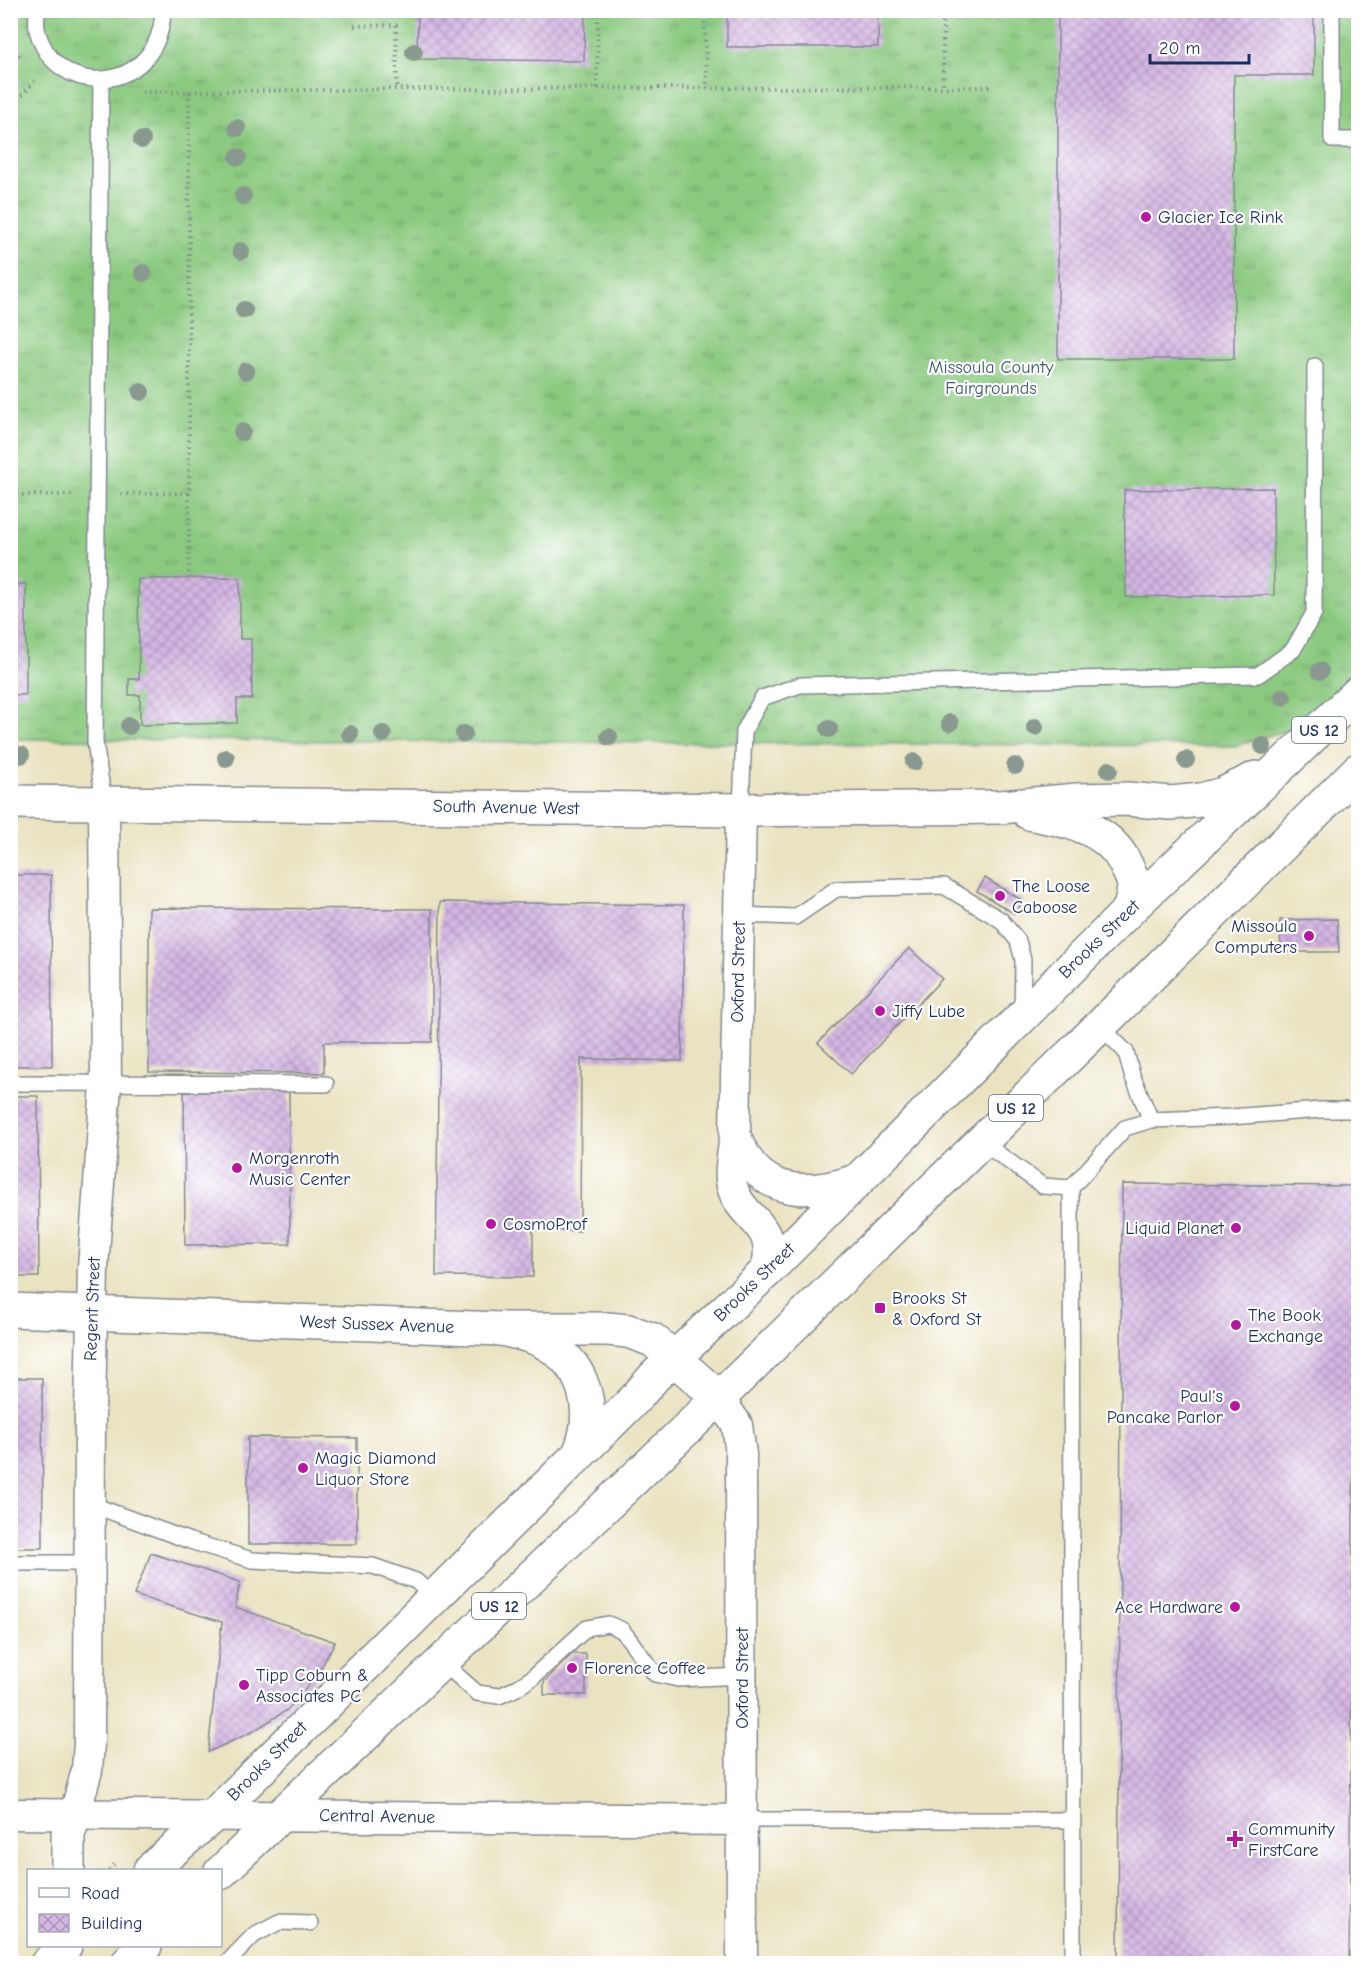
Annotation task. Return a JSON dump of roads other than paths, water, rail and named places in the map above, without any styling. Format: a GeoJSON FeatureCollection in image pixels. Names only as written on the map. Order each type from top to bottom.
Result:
{"type":"FeatureCollection","features":[{"type":"Feature","properties":{"kind":"main road","name":"Brooks Street"},"geometry":{"type":"LineString","coordinates":[[151,1869],[214,1815],[635,1399],[654,1377],[765,1274],[857,1179],[1130,909],[1359,693]]}},
{"type":"Feature","properties":{"kind":"main road"},"geometry":{"type":"LineString","coordinates":[[1001,807],[1077,800],[1127,799],[1171,803],[1200,800],[1223,794],[1280,767]]}},
{"type":"Feature","properties":{"kind":"main road","name":"US 12"},"geometry":{"type":"LineString","coordinates":[[222,1871],[719,1398],[1359,770]]}},
{"type":"Feature","properties":{"kind":"main road","name":"South Avenue West"},"geometry":{"type":"LineString","coordinates":[[10,802],[741,810],[1001,807]]}},
{"type":"Feature","properties":{"kind":"main road"},"geometry":{"type":"LineString","coordinates":[[1312,817],[1359,804]]}},
{"type":"Feature","properties":{"kind":"main road"},"geometry":{"type":"LineString","coordinates":[[1001,807],[1073,823],[1095,831],[1119,851],[1129,872],[1134,885],[1130,909]]}},
{"type":"Feature","properties":{"kind":"main road","name":"West Sussex Avenue"},"geometry":{"type":"LineString","coordinates":[[10,1310],[501,1329],[628,1331],[653,1340],[719,1398]]}},
{"type":"Feature","properties":{"kind":"main road"},"geometry":{"type":"LineString","coordinates":[[501,1329],[540,1340],[561,1353],[576,1371],[587,1396],[586,1427],[579,1454]]}},
{"type":"Feature","properties":{"kind":"main road"},"geometry":{"type":"LineString","coordinates":[[68,1869],[68,1834],[75,1814]]}},
{"type":"Feature","properties":{"kind":"main road"},"geometry":{"type":"LineString","coordinates":[[127,1964],[144,1947]]}},
{"type":"Feature","properties":{"kind":"street","name":"Regent Street"},"geometry":{"type":"LineString","coordinates":[[75,1814],[87,1770],[89,1744],[93,1268],[106,1084],[104,803]]}},
{"type":"Feature","properties":{"kind":"street","name":"Oxford Street"},"geometry":{"type":"LineString","coordinates":[[741,810],[735,1134],[731,1181],[741,1203],[760,1224],[770,1250],[765,1274]]}},
{"type":"Feature","properties":{"kind":"street","name":"Oxford Street"},"geometry":{"type":"LineString","coordinates":[[735,1134],[746,1158],[759,1174],[781,1187],[813,1190],[839,1186],[857,1179]]}},
{"type":"Feature","properties":{"kind":"street","name":"Oxford Street"},"geometry":{"type":"LineString","coordinates":[[719,1398],[736,1425],[740,1438],[742,1964]]}},
{"type":"Feature","properties":{"kind":"street","name":"Central Avenue"},"geometry":{"type":"LineString","coordinates":[[10,1814],[328,1814],[742,1820]]}},
{"type":"Feature","properties":{"kind":"lane"},"geometry":{"type":"LineString","coordinates":[[37,10],[37,28],[45,49],[59,66],[100,86],[141,64],[154,49],[162,31],[163,10]]}},
{"type":"Feature","properties":{"kind":"lane"},"geometry":{"type":"LineString","coordinates":[[1332,10],[1332,140],[1359,140]]}},
{"type":"Feature","properties":{"kind":"lane"},"geometry":{"type":"LineString","coordinates":[[100,86],[95,742],[104,803]]}},
{"type":"Feature","properties":{"kind":"lane"},"geometry":{"type":"LineString","coordinates":[[741,810],[744,731],[762,698],[800,685],[1258,675],[1293,650],[1314,613],[1315,366]]}},
{"type":"Feature","properties":{"kind":"lane"},"geometry":{"type":"LineString","coordinates":[[739,915],[795,916],[836,889],[944,886],[1001,920],[1018,941],[1023,960],[1022,1015]]}},
{"type":"Feature","properties":{"kind":"lane"},"geometry":{"type":"LineString","coordinates":[[1100,1026],[1126,1052],[1132,1075],[1151,1120]]}},
{"type":"Feature","properties":{"kind":"lane"},"geometry":{"type":"LineString","coordinates":[[10,1083],[326,1084]]}},
{"type":"Feature","properties":{"kind":"lane"},"geometry":{"type":"LineString","coordinates":[[1073,1964],[1071,1188],[1125,1128],[1151,1120],[1321,1110],[1359,1110]]}},
{"type":"Feature","properties":{"kind":"lane"},"geometry":{"type":"LineString","coordinates":[[982,1142],[1043,1186],[1071,1188]]}},
{"type":"Feature","properties":{"kind":"lane"},"geometry":{"type":"LineString","coordinates":[[90,1504],[190,1541],[252,1560],[373,1566],[416,1581],[433,1597]]}},
{"type":"Feature","properties":{"kind":"lane"},"geometry":{"type":"LineString","coordinates":[[10,1563],[90,1563]]}},
{"type":"Feature","properties":{"kind":"lane"},"geometry":{"type":"LineString","coordinates":[[441,1661],[477,1693],[499,1696],[516,1689],[532,1678],[587,1628],[608,1624],[622,1630],[655,1674],[678,1679],[742,1676]]}},
{"type":"Feature","properties":{"kind":"lane"},"geometry":{"type":"LineString","coordinates":[[742,1820],[1073,1820]]}},
{"type":"Feature","properties":{"kind":"lane"},"geometry":{"type":"LineString","coordinates":[[226,1964],[254,1935],[279,1922],[310,1923]]}},
{"type":"Feature","properties":{"kind":"place","name":"Glacier Ice Rink"},"geometry":{"type":"Point","coordinates":[1146,217]}},
{"type":"Feature","properties":{"kind":"place","name":"The Loose Caboose"},"geometry":{"type":"Point","coordinates":[1000,896]}},
{"type":"Feature","properties":{"kind":"place","name":"Missoula Computers"},"geometry":{"type":"Point","coordinates":[1309,936]}},
{"type":"Feature","properties":{"kind":"place","name":"Jiffy Lube"},"geometry":{"type":"Point","coordinates":[880,1011]}},
{"type":"Feature","properties":{"kind":"place","name":"Morgenroth Music Center"},"geometry":{"type":"Point","coordinates":[237,1168]}},
{"type":"Feature","properties":{"kind":"place","name":"CosmoProf"},"geometry":{"type":"Point","coordinates":[491,1224]}},
{"type":"Feature","properties":{"kind":"place","name":"Liquid Planet"},"geometry":{"type":"Point","coordinates":[1236,1228]}},
{"type":"Feature","properties":{"kind":"place","name":"Brooks St & Oxford St"},"geometry":{"type":"Point","coordinates":[880,1308]}},
{"type":"Feature","properties":{"kind":"place","name":"The Book Exchange"},"geometry":{"type":"Point","coordinates":[1236,1325]}},
{"type":"Feature","properties":{"kind":"place","name":"Paul's Pancake Parlor"},"geometry":{"type":"Point","coordinates":[1235,1406]}},
{"type":"Feature","properties":{"kind":"place","name":"Magic Diamond Liquor Store"},"geometry":{"type":"Point","coordinates":[303,1468]}},
{"type":"Feature","properties":{"kind":"place","name":"Ace Hardware"},"geometry":{"type":"Point","coordinates":[1235,1607]}},
{"type":"Feature","properties":{"kind":"place","name":"Florence Coffee"},"geometry":{"type":"Point","coordinates":[572,1668]}},
{"type":"Feature","properties":{"kind":"place","name":"Tipp Coburn & Associates PC"},"geometry":{"type":"Point","coordinates":[244,1685]}},
{"type":"Feature","properties":{"kind":"place","name":"Community FirstCare"},"geometry":{"type":"Point","coordinates":[1235,1839]}},
{"type":"Feature","properties":{"kind":"park label","name":"Missoula County Fairgrounds"},"geometry":{"type":"Point","coordinates":[991,377]}}]}
